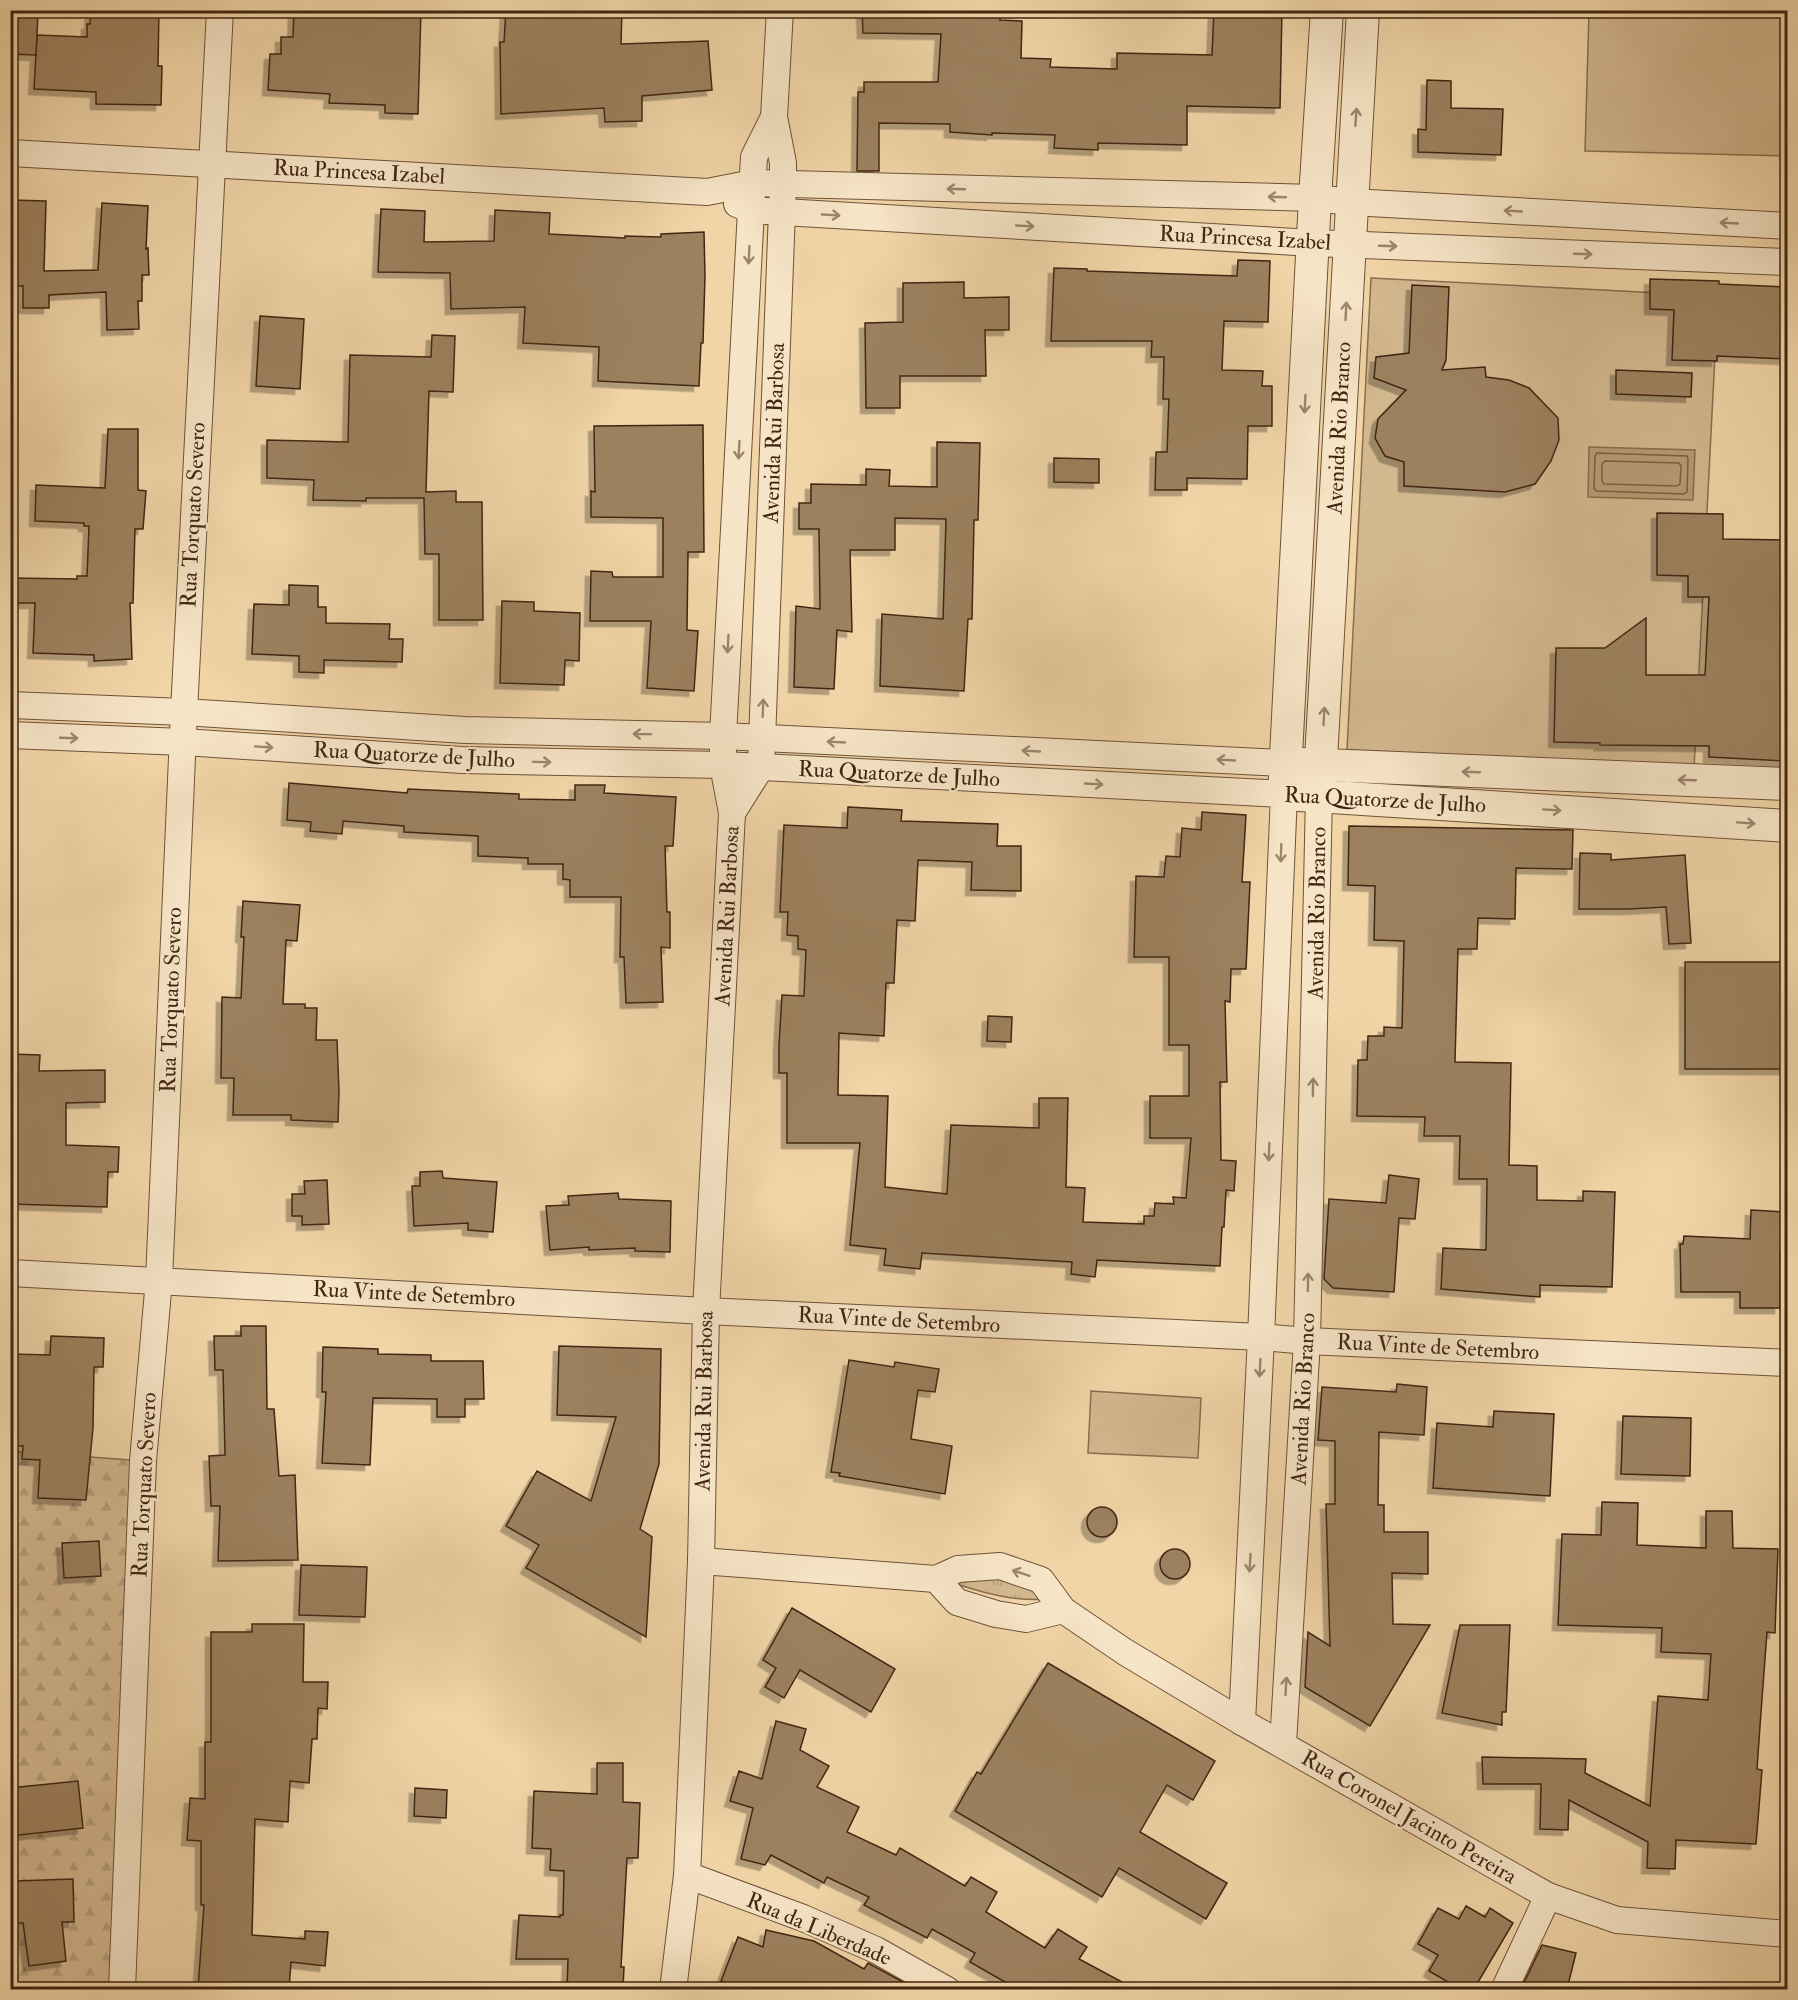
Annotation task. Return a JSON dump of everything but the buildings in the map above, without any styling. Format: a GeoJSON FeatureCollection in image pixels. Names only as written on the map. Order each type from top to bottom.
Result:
{"type":"FeatureCollection","features":[{"type":"Feature","properties":{"kind":"street","name":"Rua Torquato Severo"},"geometry":{"type":"LineString","coordinates":[[122,1989],[143,1461],[159,1280],[184,712],[220,10]]}},
{"type":"Feature","properties":{"kind":"street","name":"Avenida Rui Barbosa"},"geometry":{"type":"LineString","coordinates":[[732,813],[761,767],[783,212],[783,163],[774,117],[780,10]]}},
{"type":"Feature","properties":{"kind":"street","name":"Avenida Rio Branco"},"geometry":{"type":"LineString","coordinates":[[1242,1722],[1261,1337],[1284,763],[1327,10]]}},
{"type":"Feature","properties":{"kind":"street","name":"Avenida Rio Branco"},"geometry":{"type":"LineString","coordinates":[[1283,1744],[1307,1341],[1321,780],[1363,10]]}},
{"type":"Feature","properties":{"kind":"street","name":"Avenida Rui Barbosa"},"geometry":{"type":"LineString","coordinates":[[673,1989],[687,1875],[701,1562],[706,1311],[732,813],[723,765],[723,736],[751,210],[754,157],[774,117]]}},
{"type":"Feature","properties":{"kind":"street","name":"Rua Princesa Izabel"},"geometry":{"type":"LineString","coordinates":[[10,153],[707,192],[753,183],[1315,198],[1351,202],[1788,226]]}},
{"type":"Feature","properties":{"kind":"street","name":"Rua Princesa Izabel"},"geometry":{"type":"LineString","coordinates":[[707,192],[751,210],[1314,243],[1788,262]]}},
{"type":"Feature","properties":{"kind":"street"},"geometry":{"type":"LineString","coordinates":[[1306,371],[1342,374]]}},
{"type":"Feature","properties":{"kind":"street"},"geometry":{"type":"LineString","coordinates":[[1292,627],[1329,627]]}},
{"type":"Feature","properties":{"kind":"street","name":"Rua Quatorze de Julho"},"geometry":{"type":"LineString","coordinates":[[10,705],[184,712],[465,730],[723,736],[1284,763],[1321,780],[1506,807],[1788,826]]}},
{"type":"Feature","properties":{"kind":"street"},"geometry":{"type":"LineString","coordinates":[[462,760],[465,730]]}},
{"type":"Feature","properties":{"kind":"street","name":"Rua Quatorze de Julho"},"geometry":{"type":"LineString","coordinates":[[10,735],[183,742],[462,760],[723,765],[1284,794],[1321,780],[1507,773],[1788,784]]}},
{"type":"Feature","properties":{"kind":"street"},"geometry":{"type":"LineString","coordinates":[[1506,807],[1507,773]]}},
{"type":"Feature","properties":{"kind":"street"},"geometry":{"type":"LineString","coordinates":[[1635,816],[1642,778]]}},
{"type":"Feature","properties":{"kind":"street","name":"Rua Vinte de Setembro"},"geometry":{"type":"LineString","coordinates":[[10,1273],[706,1311],[1788,1363]]}},
{"type":"Feature","properties":{"kind":"street","name":"Rua Coronel Jacinto Pereira"},"geometry":{"type":"LineString","coordinates":[[701,1562],[936,1579],[958,1569],[1000,1566],[1041,1580],[1063,1610],[1125,1652],[1242,1722],[1548,1896],[1617,1920],[1788,1934]]}},
{"type":"Feature","properties":{"kind":"street"},"geometry":{"type":"LineString","coordinates":[[936,1579],[957,1602],[996,1614],[1026,1619],[1063,1610]]}},
{"type":"Feature","properties":{"kind":"street","name":"Rua da Liberdade"},"geometry":{"type":"LineString","coordinates":[[687,1875],[813,1922],[876,1950],[947,1989]]}},
{"type":"Feature","properties":{"kind":"street"},"geometry":{"type":"LineString","coordinates":[[1504,1989],[1548,1896]]}},
{"type":"Feature","properties":{"kind":"green space"},"geometry":{"type":"Polygon","coordinates":[[[1589,12],[1787,18],[1787,156],[1585,151],[1589,12]]]}},
{"type":"Feature","properties":{"kind":"green space"},"geometry":{"type":"Polygon","coordinates":[[[1371,278],[1718,296],[1694,768],[1347,750],[1371,278]]]}},
{"type":"Feature","properties":{"kind":"green space"},"geometry":{"type":"Polygon","coordinates":[[[1091,1391],[1201,1398],[1198,1458],[1088,1453],[1091,1391]]]}},
{"type":"Feature","properties":{"kind":"green space"},"geometry":{"type":"Polygon","coordinates":[[[10,1451],[143,1461],[122,1989],[11,1989],[10,1451]]]}},
{"type":"Feature","properties":{"kind":"green space"},"geometry":{"type":"Polygon","coordinates":[[[1003,1574],[1049,1599],[1011,1598],[950,1582],[1003,1574]]]}},
{"type":"Feature","properties":{"kind":"water"},"geometry":{"type":"Polygon","coordinates":[[[1589,447],[1695,450],[1693,500],[1588,497],[1589,447]]]}}]}
